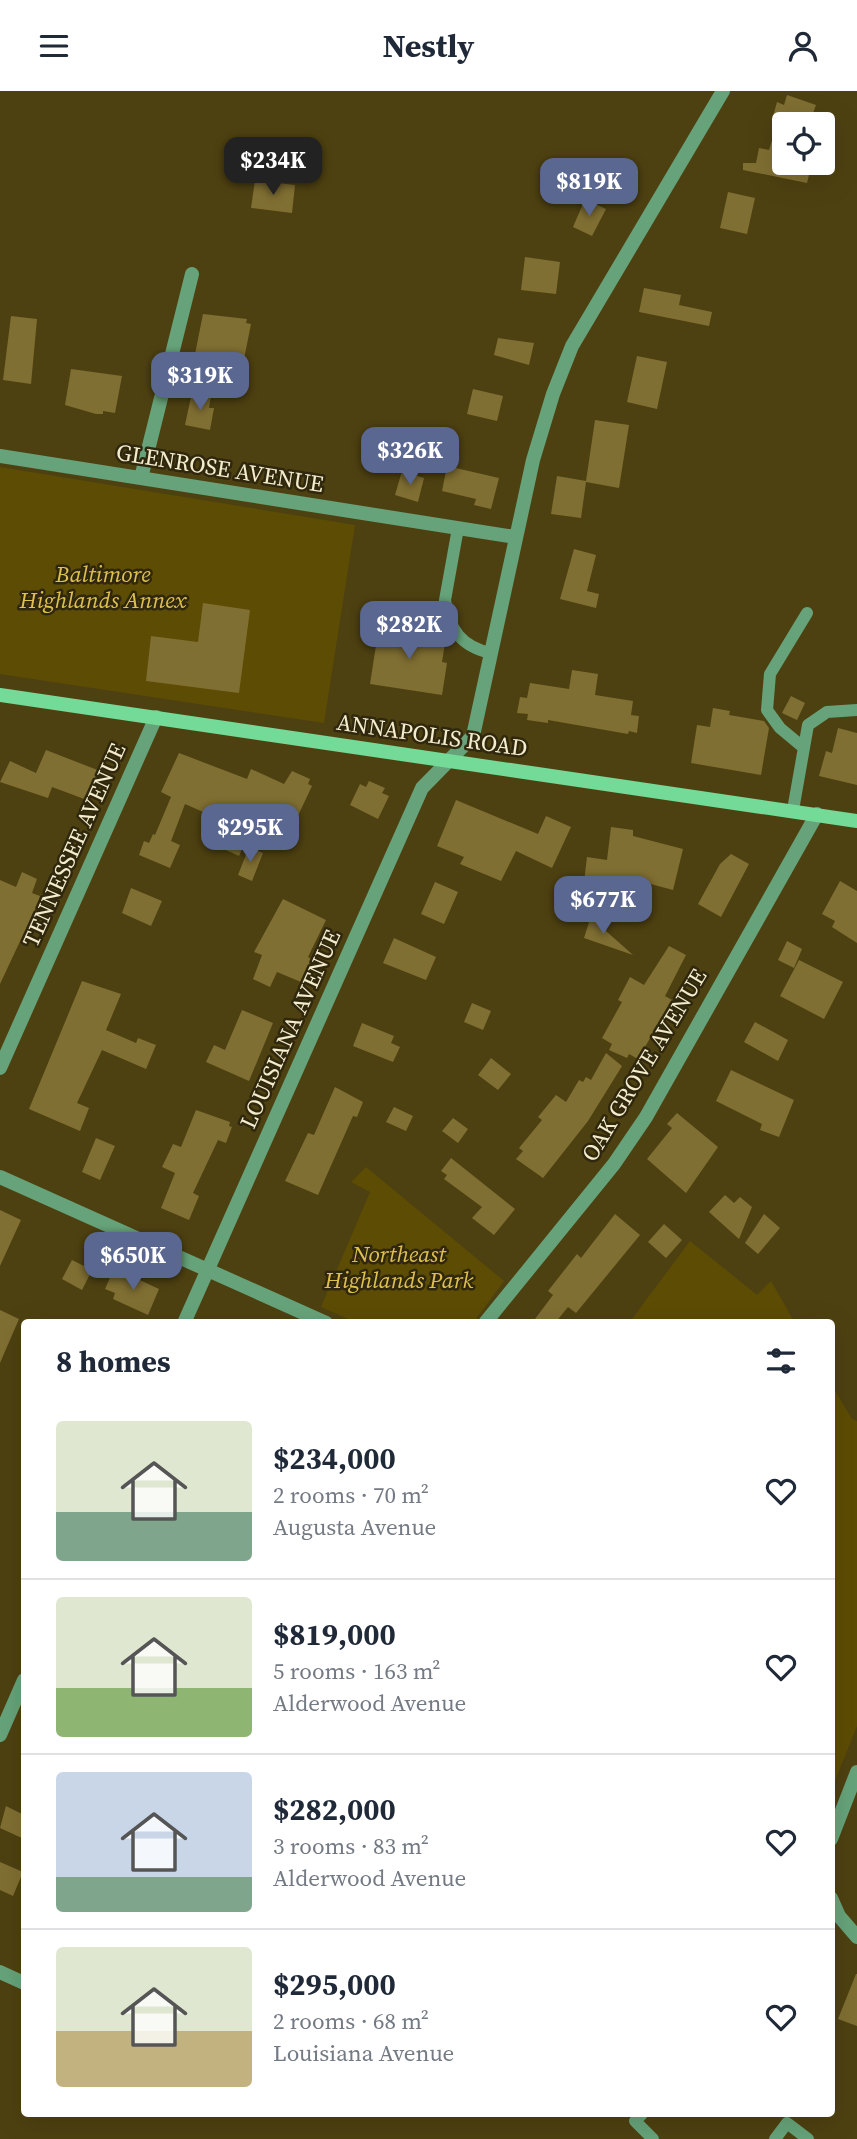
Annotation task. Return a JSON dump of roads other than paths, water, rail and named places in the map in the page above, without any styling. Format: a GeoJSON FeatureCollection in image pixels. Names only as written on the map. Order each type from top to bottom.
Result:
{"type":"FeatureCollection","features":[{"type":"Feature","properties":{"kind":"main road","name":"ANNAPOLIS ROAD"},"geometry":{"type":"LineString","coordinates":[[0,695],[857,821]]}},
{"type":"Feature","properties":{"kind":"street","name":"LOUISIANA AVENUE"},"geometry":{"type":"LineString","coordinates":[[186,1319],[422,788],[473,736],[537,447],[572,346],[723,91]]}},
{"type":"Feature","properties":{"kind":"street"},"geometry":{"type":"LineString","coordinates":[[141,478],[192,274]]}},
{"type":"Feature","properties":{"kind":"street","name":"GLENROSE AVENUE"},"geometry":{"type":"LineString","coordinates":[[0,456],[515,537]]}},
{"type":"Feature","properties":{"kind":"street","name":"TENNESSEE AVENUE"},"geometry":{"type":"LineString","coordinates":[[0,1068],[156,717]]}},
{"type":"Feature","properties":{"kind":"street","name":"OAK GROVE AVENUE"},"geometry":{"type":"LineString","coordinates":[[488,1319],[614,1164],[646,1117],[817,814]]}},
{"type":"Feature","properties":{"kind":"street"},"geometry":{"type":"LineString","coordinates":[[0,1177],[317,1319]]}},
{"type":"Feature","properties":{"kind":"street"},"geometry":{"type":"LineString","coordinates":[[0,1735],[21,1687]]}},
{"type":"Feature","properties":{"kind":"street"},"geometry":{"type":"LineString","coordinates":[[835,1829],[857,1772]]}},
{"type":"Feature","properties":{"kind":"street"},"geometry":{"type":"LineString","coordinates":[[835,1907],[857,1937]]}},
{"type":"Feature","properties":{"kind":"street"},"geometry":{"type":"LineString","coordinates":[[0,1972],[21,1982]]}},
{"type":"Feature","properties":{"kind":"lane"},"geometry":{"type":"LineString","coordinates":[[458,528],[445,600],[447,612],[457,636],[477,650],[491,653]]}},
{"type":"Feature","properties":{"kind":"lane"},"geometry":{"type":"LineString","coordinates":[[804,748],[780,728],[767,710],[770,674],[807,613]]}},
{"type":"Feature","properties":{"kind":"lane"},"geometry":{"type":"LineString","coordinates":[[793,810],[811,720],[827,712],[857,710]]}},
{"type":"Feature","properties":{"kind":"lane"},"geometry":{"type":"LineString","coordinates":[[639,2117],[635,2121],[653,2139]]}},
{"type":"Feature","properties":{"kind":"lane"},"geometry":{"type":"LineString","coordinates":[[775,2139],[783,2118],[808,2139]]}},
{"type":"Feature","properties":{"kind":"park label","name":"Baltimore Highlands Annex"},"geometry":{"type":"Point","coordinates":[103,587]}},
{"type":"Feature","properties":{"kind":"park label","name":"Northeast Highlands Park"},"geometry":{"type":"Point","coordinates":[399,1267]}}]}
